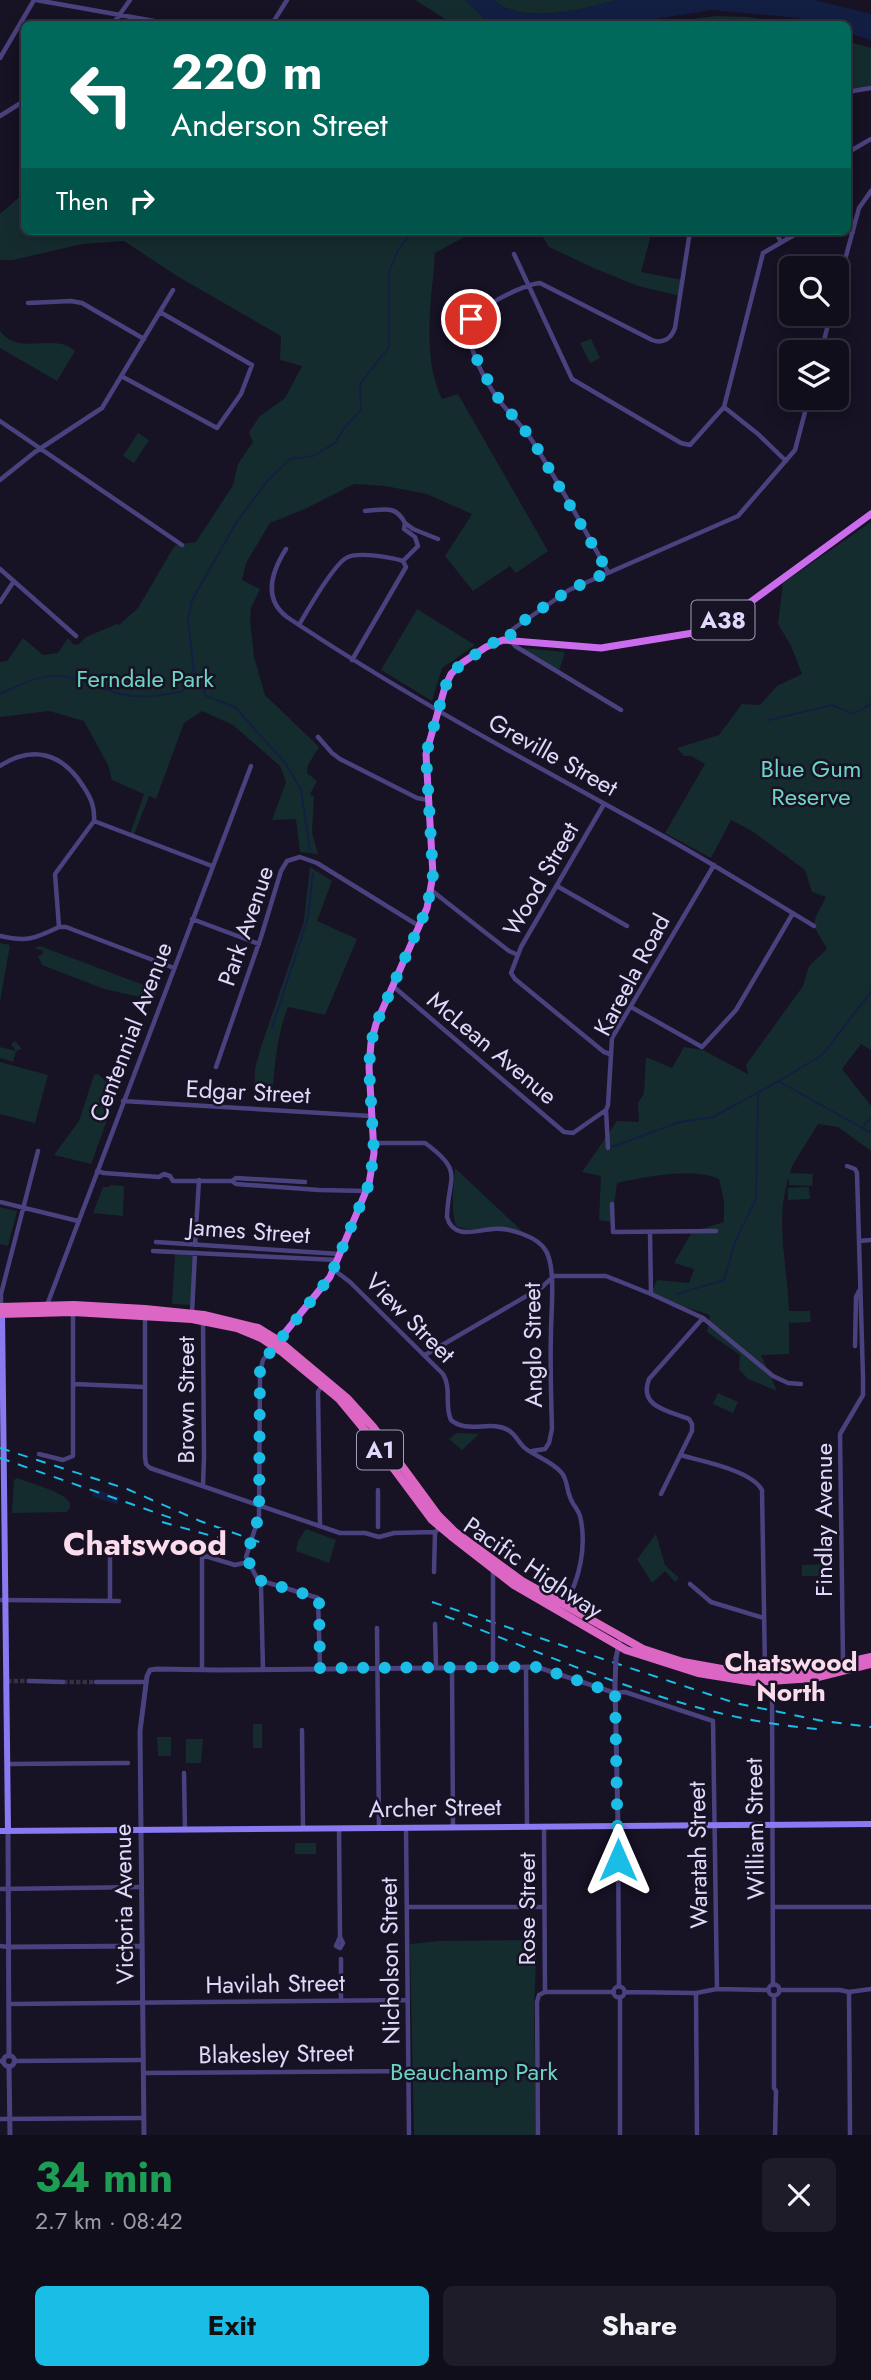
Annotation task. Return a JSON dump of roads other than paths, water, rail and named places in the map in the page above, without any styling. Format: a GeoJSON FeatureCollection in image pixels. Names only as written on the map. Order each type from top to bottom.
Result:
{"type":"FeatureCollection","features":[{"type":"Feature","properties":{"kind":"highway","name":"Pacific Highway"},"geometry":{"type":"LineString","coordinates":[[1,1310],[73,1309],[192,1313],[276,1344],[330,1382],[359,1410],[440,1527],[619,1642]]}},
{"type":"Feature","properties":{"kind":"highway","name":"Pacific Highway"},"geometry":{"type":"LineString","coordinates":[[145,1312],[204,1318]]}},
{"type":"Feature","properties":{"kind":"highway","name":"Pacific Highway"},"geometry":{"type":"LineString","coordinates":[[276,1344],[356,1418],[428,1515],[440,1527],[514,1585],[619,1642],[698,1674],[738,1681],[814,1678],[871,1657]]}},
{"type":"Feature","properties":{"kind":"highway","name":"Pacific Highway"},"geometry":{"type":"LineString","coordinates":[[843,1667],[871,1664]]}},
{"type":"Feature","properties":{"kind":"main road","name":"A38"},"geometry":{"type":"LineString","coordinates":[[510,639],[601,648],[699,632],[741,609],[871,514]]}},
{"type":"Feature","properties":{"kind":"main road"},"geometry":{"type":"LineString","coordinates":[[276,1344],[334,1270],[373,1170],[371,1043],[376,1024],[394,987],[431,890],[433,875],[426,754],[446,683],[456,669],[494,643],[510,639]]}},
{"type":"Feature","properties":{"kind":"main road"},"geometry":{"type":"LineString","coordinates":[[1,1310],[7,1763],[4,1831]]}},
{"type":"Feature","properties":{"kind":"main road","name":"Archer Street"},"geometry":{"type":"LineString","coordinates":[[4,1831],[871,1824]]}},
{"type":"Feature","properties":{"kind":"street"},"geometry":{"type":"LineString","coordinates":[[22,21],[35,0],[152,21]]}},
{"type":"Feature","properties":{"kind":"street"},"geometry":{"type":"LineString","coordinates":[[116,21],[130,0]]}},
{"type":"Feature","properties":{"kind":"street"},"geometry":{"type":"LineString","coordinates":[[274,21],[287,0]]}},
{"type":"Feature","properties":{"kind":"street"},"geometry":{"type":"LineString","coordinates":[[0,58],[21,23]]}},
{"type":"Feature","properties":{"kind":"street"},"geometry":{"type":"LineString","coordinates":[[851,91],[871,88]]}},
{"type":"Feature","properties":{"kind":"street"},"geometry":{"type":"LineString","coordinates":[[0,116],[21,103]]}},
{"type":"Feature","properties":{"kind":"street"},"geometry":{"type":"LineString","coordinates":[[851,151],[871,139]]}},
{"type":"Feature","properties":{"kind":"street"},"geometry":{"type":"LineString","coordinates":[[846,256],[859,208],[871,191]]}},
{"type":"Feature","properties":{"kind":"street"},"geometry":{"type":"LineString","coordinates":[[608,572],[532,439],[495,394],[470,346],[469,325],[472,317],[496,301],[528,285],[543,284],[644,337],[663,342],[675,328],[690,235]]}},
{"type":"Feature","properties":{"kind":"street"},"geometry":{"type":"LineString","coordinates":[[777,235],[781,242]]}},
{"type":"Feature","properties":{"kind":"street"},"geometry":{"type":"LineString","coordinates":[[514,254],[575,382],[685,445],[699,438],[724,407],[761,258],[766,250],[794,235]]}},
{"type":"Feature","properties":{"kind":"street"},"geometry":{"type":"LineString","coordinates":[[0,481],[40,448],[98,412],[106,404],[173,290]]}},
{"type":"Feature","properties":{"kind":"street"},"geometry":{"type":"LineString","coordinates":[[28,303],[82,303],[144,339]]}},
{"type":"Feature","properties":{"kind":"street"},"geometry":{"type":"LineString","coordinates":[[123,377],[217,428],[241,394],[252,365],[160,312]]}},
{"type":"Feature","properties":{"kind":"street"},"geometry":{"type":"LineString","coordinates":[[724,407],[786,461]]}},
{"type":"Feature","properties":{"kind":"street"},"geometry":{"type":"LineString","coordinates":[[621,710],[515,646],[510,639],[511,632],[550,601],[569,590],[735,518],[795,450],[806,410]]}},
{"type":"Feature","properties":{"kind":"street"},"geometry":{"type":"LineString","coordinates":[[0,421],[182,545]]}},
{"type":"Feature","properties":{"kind":"street"},"geometry":{"type":"LineString","coordinates":[[365,511],[391,509],[398,512],[413,529],[438,539]]}},
{"type":"Feature","properties":{"kind":"street"},"geometry":{"type":"LineString","coordinates":[[403,561],[418,546],[415,537],[404,529],[405,523]]}},
{"type":"Feature","properties":{"kind":"street","name":"Greville Street"},"geometry":{"type":"LineString","coordinates":[[286,549],[272,580],[272,594],[278,610],[299,625],[438,711],[714,865],[814,926]]}},
{"type":"Feature","properties":{"kind":"street"},"geometry":{"type":"LineString","coordinates":[[299,625],[344,559],[351,556],[403,561]]}},
{"type":"Feature","properties":{"kind":"street"},"geometry":{"type":"LineString","coordinates":[[352,660],[406,567],[403,561]]}},
{"type":"Feature","properties":{"kind":"street"},"geometry":{"type":"LineString","coordinates":[[0,569],[76,636]]}},
{"type":"Feature","properties":{"kind":"street"},"geometry":{"type":"LineString","coordinates":[[0,602],[14,581]]}},
{"type":"Feature","properties":{"kind":"street"},"geometry":{"type":"LineString","coordinates":[[318,737],[340,759],[417,798],[428,800]]}},
{"type":"Feature","properties":{"kind":"street"},"geometry":{"type":"LineString","coordinates":[[0,766],[23,755],[48,755],[57,758],[74,772],[94,809],[94,821],[55,874],[59,927]]}},
{"type":"Feature","properties":{"kind":"street","name":"Centennial Avenue"},"geometry":{"type":"LineString","coordinates":[[46,1309],[251,766]]}},
{"type":"Feature","properties":{"kind":"street","name":"Wood Street"},"geometry":{"type":"LineString","coordinates":[[604,804],[517,955],[511,973],[604,1052],[610,1054]]}},
{"type":"Feature","properties":{"kind":"street"},"geometry":{"type":"LineString","coordinates":[[94,821],[212,866]]}},
{"type":"Feature","properties":{"kind":"street","name":"Park Avenue"},"geometry":{"type":"LineString","coordinates":[[216,1067],[283,866],[295,858],[317,863],[419,926]]}},
{"type":"Feature","properties":{"kind":"street","name":"Kareela Road"},"geometry":{"type":"LineString","coordinates":[[608,1148],[606,1110],[612,1038],[714,865]]}},
{"type":"Feature","properties":{"kind":"street"},"geometry":{"type":"LineString","coordinates":[[558,886],[627,926]]}},
{"type":"Feature","properties":{"kind":"street"},"geometry":{"type":"LineString","coordinates":[[431,890],[517,955]]}},
{"type":"Feature","properties":{"kind":"street"},"geometry":{"type":"LineString","coordinates":[[631,1007],[702,1047],[736,1010],[793,913]]}},
{"type":"Feature","properties":{"kind":"street"},"geometry":{"type":"LineString","coordinates":[[192,919],[259,944]]}},
{"type":"Feature","properties":{"kind":"street"},"geometry":{"type":"LineString","coordinates":[[0,936],[31,940],[59,927],[66,927],[174,968]]}},
{"type":"Feature","properties":{"kind":"street","name":"McLean Avenue"},"geometry":{"type":"LineString","coordinates":[[394,987],[564,1132],[569,1133],[606,1110]]}},
{"type":"Feature","properties":{"kind":"street","name":"Edgar Street"},"geometry":{"type":"LineString","coordinates":[[123,1101],[371,1116]]}},
{"type":"Feature","properties":{"kind":"street","name":"Anglo Street"},"geometry":{"type":"LineString","coordinates":[[374,1143],[425,1143],[450,1164],[451,1185],[447,1211],[449,1225],[467,1233],[496,1228],[527,1237],[544,1247],[548,1253],[551,1279],[552,1429],[545,1449],[531,1451]]}},
{"type":"Feature","properties":{"kind":"street"},"geometry":{"type":"LineString","coordinates":[[1,1310],[1,1294],[38,1151]]}},
{"type":"Feature","properties":{"kind":"street","name":"Findlay Avenue"},"geometry":{"type":"LineString","coordinates":[[847,1166],[855,1169],[857,1173],[859,1291],[856,1297],[855,1346]]}},
{"type":"Feature","properties":{"kind":"street"},"geometry":{"type":"LineString","coordinates":[[97,1171],[159,1177],[164,1174],[173,1181],[232,1181],[236,1184],[366,1191]]}},
{"type":"Feature","properties":{"kind":"street"},"geometry":{"type":"LineString","coordinates":[[232,1181],[236,1178],[305,1182]]}},
{"type":"Feature","properties":{"kind":"street"},"geometry":{"type":"LineString","coordinates":[[195,1245],[199,1180]]}},
{"type":"Feature","properties":{"kind":"street"},"geometry":{"type":"LineString","coordinates":[[0,1202],[78,1222]]}},
{"type":"Feature","properties":{"kind":"street"},"geometry":{"type":"LineString","coordinates":[[612,1204],[613,1231],[716,1231]]}},
{"type":"Feature","properties":{"kind":"street"},"geometry":{"type":"LineString","coordinates":[[650,1232],[651,1294]]}},
{"type":"Feature","properties":{"kind":"street"},"geometry":{"type":"LineString","coordinates":[[859,1241],[871,1240]]}},
{"type":"Feature","properties":{"kind":"street","name":"James Street"},"geometry":{"type":"LineString","coordinates":[[156,1242],[339,1257]]}},
{"type":"Feature","properties":{"kind":"street","name":"James Street"},"geometry":{"type":"LineString","coordinates":[[153,1251],[339,1257]]}},
{"type":"Feature","properties":{"kind":"street"},"geometry":{"type":"LineString","coordinates":[[192,1313],[195,1253]]}},
{"type":"Feature","properties":{"kind":"street","name":"View Street"},"geometry":{"type":"LineString","coordinates":[[334,1270],[350,1282],[425,1355],[446,1380],[451,1420],[459,1425],[500,1427],[508,1430],[536,1457],[554,1465],[567,1482],[569,1496],[578,1510],[582,1548],[577,1579],[564,1606]]}},
{"type":"Feature","properties":{"kind":"street"},"geometry":{"type":"LineString","coordinates":[[425,1355],[542,1287],[554,1276],[606,1276],[703,1318],[773,1376],[788,1383],[801,1384]]}},
{"type":"Feature","properties":{"kind":"street","name":"Findlay Avenue"},"geometry":{"type":"LineString","coordinates":[[843,1667],[839,1442],[842,1429],[863,1395],[862,1297],[859,1291]]}},
{"type":"Feature","properties":{"kind":"street"},"geometry":{"type":"LineString","coordinates":[[39,1454],[66,1460],[73,1456],[73,1309]]}},
{"type":"Feature","properties":{"kind":"street"},"geometry":{"type":"LineString","coordinates":[[145,1312],[145,1457],[148,1466],[340,1532],[394,1533],[440,1527],[434,1572]]}},
{"type":"Feature","properties":{"kind":"street","name":"Brown Street"},"geometry":{"type":"LineString","coordinates":[[203,1486],[204,1318]]}},
{"type":"Feature","properties":{"kind":"street"},"geometry":{"type":"LineString","coordinates":[[661,1494],[692,1431],[692,1424],[688,1419],[652,1403],[645,1388],[649,1379],[703,1318]]}},
{"type":"Feature","properties":{"kind":"street"},"geometry":{"type":"LineString","coordinates":[[262,1670],[261,1593],[259,1580],[248,1562],[247,1551],[258,1518],[259,1506],[260,1372],[264,1360],[276,1344]]}},
{"type":"Feature","properties":{"kind":"street"},"geometry":{"type":"LineString","coordinates":[[74,1384],[144,1387]]}},
{"type":"Feature","properties":{"kind":"street"},"geometry":{"type":"LineString","coordinates":[[320,1525],[318,1392],[322,1385]]}},
{"type":"Feature","properties":{"kind":"street","name":"William Street"},"geometry":{"type":"LineString","coordinates":[[680,1455],[722,1466],[761,1486],[765,1667],[772,1687],[774,1985]]}},
{"type":"Feature","properties":{"kind":"street"},"geometry":{"type":"LineString","coordinates":[[378,1490],[379,1531]]}},
{"type":"Feature","properties":{"kind":"street"},"geometry":{"type":"LineString","coordinates":[[110,1540],[110,1601]]}},
{"type":"Feature","properties":{"kind":"street"},"geometry":{"type":"LineString","coordinates":[[248,1562],[235,1565],[202,1555],[202,1669],[526,1667],[543,1668],[615,1693]]}},
{"type":"Feature","properties":{"kind":"street"},"geometry":{"type":"LineString","coordinates":[[493,1569],[493,1667]]}},
{"type":"Feature","properties":{"kind":"street"},"geometry":{"type":"LineString","coordinates":[[259,1580],[318,1598],[320,1668]]}},
{"type":"Feature","properties":{"kind":"street"},"geometry":{"type":"LineString","coordinates":[[690,1584],[711,1602],[764,1619]]}},
{"type":"Feature","properties":{"kind":"street"},"geometry":{"type":"LineString","coordinates":[[3,1600],[119,1601]]}},
{"type":"Feature","properties":{"kind":"street"},"geometry":{"type":"LineString","coordinates":[[435,1624],[436,1668]]}},
{"type":"Feature","properties":{"kind":"street"},"geometry":{"type":"LineString","coordinates":[[377,1628],[379,1828]]}},
{"type":"Feature","properties":{"kind":"street"},"geometry":{"type":"LineString","coordinates":[[619,1642],[615,1658],[619,1986],[625,1992],[696,1993],[717,1989],[768,1990],[774,1985],[779,1990],[849,1992],[871,1989]]}},
{"type":"Feature","properties":{"kind":"street"},"geometry":{"type":"LineString","coordinates":[[526,1667],[527,1827]]}},
{"type":"Feature","properties":{"kind":"street"},"geometry":{"type":"LineString","coordinates":[[452,1668],[453,1827]]}},
{"type":"Feature","properties":{"kind":"street","name":"Victoria Avenue"},"geometry":{"type":"LineString","coordinates":[[144,2135],[140,1731],[146,1682],[148,1673],[154,1669],[202,1669]]}},
{"type":"Feature","properties":{"kind":"street"},"geometry":{"type":"LineString","coordinates":[[29,1681],[62,1682]]}},
{"type":"Feature","properties":{"kind":"street"},"geometry":{"type":"LineString","coordinates":[[96,1682],[146,1682]]}},
{"type":"Feature","properties":{"kind":"street","name":"Waratah Street"},"geometry":{"type":"LineString","coordinates":[[615,1693],[625,1692],[713,1721],[717,1989]]}},
{"type":"Feature","properties":{"kind":"street"},"geometry":{"type":"LineString","coordinates":[[302,1730],[303,1829]]}},
{"type":"Feature","properties":{"kind":"street"},"geometry":{"type":"LineString","coordinates":[[7,1763],[128,1763]]}},
{"type":"Feature","properties":{"kind":"street"},"geometry":{"type":"LineString","coordinates":[[184,1773],[185,1830]]}},
{"type":"Feature","properties":{"kind":"street","name":"Rose Street"},"geometry":{"type":"LineString","coordinates":[[538,2135],[537,2002],[539,1995],[545,1992],[544,1826]]}},
{"type":"Feature","properties":{"kind":"street"},"geometry":{"type":"LineString","coordinates":[[340,1828],[340,1937]]}},
{"type":"Feature","properties":{"kind":"street","name":"Nicholson Street"},"geometry":{"type":"LineString","coordinates":[[406,1828],[410,2135]]}},
{"type":"Feature","properties":{"kind":"street"},"geometry":{"type":"LineString","coordinates":[[4,1831],[9,1889],[6,1992],[9,2004],[9,2056],[2,2062],[9,2067]]}},
{"type":"Feature","properties":{"kind":"street"},"geometry":{"type":"LineString","coordinates":[[0,1889],[141,1888]]}},
{"type":"Feature","properties":{"kind":"street"},"geometry":{"type":"LineString","coordinates":[[774,1908],[871,1906]]}},
{"type":"Feature","properties":{"kind":"street"},"geometry":{"type":"LineString","coordinates":[[407,1907],[544,1907]]}},
{"type":"Feature","properties":{"kind":"street"},"geometry":{"type":"LineString","coordinates":[[0,1947],[142,1946]]}},
{"type":"Feature","properties":{"kind":"street"},"geometry":{"type":"LineString","coordinates":[[341,1959],[341,2001]]}},
{"type":"Feature","properties":{"kind":"street"},"geometry":{"type":"LineString","coordinates":[[614,1992],[619,1986]]}},
{"type":"Feature","properties":{"kind":"street"},"geometry":{"type":"LineString","coordinates":[[768,1990],[774,1996]]}},
{"type":"Feature","properties":{"kind":"street"},"geometry":{"type":"LineString","coordinates":[[775,2135],[774,1996],[779,1990]]}},
{"type":"Feature","properties":{"kind":"street"},"geometry":{"type":"LineString","coordinates":[[545,1992],[614,1992],[620,1997]]}},
{"type":"Feature","properties":{"kind":"street"},"geometry":{"type":"LineString","coordinates":[[620,2135],[620,1997],[625,1992]]}},
{"type":"Feature","properties":{"kind":"street"},"geometry":{"type":"LineString","coordinates":[[849,1992],[850,2135]]}},
{"type":"Feature","properties":{"kind":"street"},"geometry":{"type":"LineString","coordinates":[[696,1993],[697,2135]]}},
{"type":"Feature","properties":{"kind":"street","name":"Havilah Street"},"geometry":{"type":"LineString","coordinates":[[9,2004],[408,2000]]}},
{"type":"Feature","properties":{"kind":"street"},"geometry":{"type":"LineString","coordinates":[[9,2056],[15,2061],[143,2060]]}},
{"type":"Feature","properties":{"kind":"street"},"geometry":{"type":"LineString","coordinates":[[10,2135],[9,2067],[15,2061]]}},
{"type":"Feature","properties":{"kind":"street","name":"Blakesley Street"},"geometry":{"type":"LineString","coordinates":[[143,2073],[409,2071]]}},
{"type":"Feature","properties":{"kind":"street"},"geometry":{"type":"LineString","coordinates":[[0,2119],[143,2118]]}},
{"type":"Feature","properties":{"kind":"water"},"geometry":{"type":"Polygon","coordinates":[[[465,0],[494,0],[506,8],[537,14],[571,11],[617,0],[815,0],[871,14],[871,40],[851,34],[851,21],[809,21],[711,10],[643,21],[487,21],[465,0]]]}},
{"type":"Feature","properties":{"kind":"water"},"geometry":{"type":"Polygon","coordinates":[[[95,1489],[120,1497],[117,1505],[92,1496],[95,1489]]]}},
{"type":"Feature","properties":{"kind":"waterway"},"geometry":{"type":"LineString","coordinates":[[310,850],[301,790],[286,764],[235,707],[206,696],[194,671],[188,620],[192,600],[236,523],[267,481],[290,459],[313,456],[335,443],[344,428],[361,410],[360,384],[389,347],[389,272],[398,250],[410,235]]}},
{"type":"Feature","properties":{"kind":"waterway"},"geometry":{"type":"LineString","coordinates":[[0,694],[35,679],[65,676],[123,694],[157,696],[183,691],[193,671]]}},
{"type":"Feature","properties":{"kind":"waterway"},"geometry":{"type":"LineString","coordinates":[[769,720],[832,705],[853,714],[871,704]]}},
{"type":"Feature","properties":{"kind":"waterway"},"geometry":{"type":"LineString","coordinates":[[272,1028],[308,917],[313,873]]}},
{"type":"Feature","properties":{"kind":"waterway"},"geometry":{"type":"LineString","coordinates":[[609,1148],[680,1122],[713,1117],[779,1081],[822,1055],[871,992]]}},
{"type":"Feature","properties":{"kind":"waterway"},"geometry":{"type":"LineString","coordinates":[[780,1082],[871,1133]]}},
{"type":"Feature","properties":{"kind":"waterway"},"geometry":{"type":"LineString","coordinates":[[677,1294],[724,1280],[735,1242],[756,1199],[758,1094]]}},
{"type":"Feature","properties":{"kind":"waterway"},"geometry":{"type":"LineString","coordinates":[[862,1128],[871,1118]]}},
{"type":"Feature","properties":{"kind":"tunnel"},"geometry":{"type":"LineString","coordinates":[[7,1681],[29,1681]]}},
{"type":"Feature","properties":{"kind":"tunnel"},"geometry":{"type":"LineString","coordinates":[[63,1682],[96,1682]]}},
{"type":"Feature","properties":{"kind":"railway"},"geometry":{"type":"LineString","coordinates":[[0,1448],[127,1489],[200,1521],[262,1543]]}},
{"type":"Feature","properties":{"kind":"railway"},"geometry":{"type":"LineString","coordinates":[[0,1458],[174,1519]]}},
{"type":"Feature","properties":{"kind":"railway"},"geometry":{"type":"LineString","coordinates":[[162,1522],[223,1539]]}},
{"type":"Feature","properties":{"kind":"railway"},"geometry":{"type":"LineString","coordinates":[[432,1602],[735,1703],[823,1721],[871,1727]]}},
{"type":"Feature","properties":{"kind":"railway"},"geometry":{"type":"LineString","coordinates":[[445,1616],[582,1669],[675,1701],[722,1714],[818,1729]]}},
{"type":"Feature","properties":{"kind":"district","name":"Chatswood"},"geometry":{"type":"Point","coordinates":[145,1544]}},
{"type":"Feature","properties":{"kind":"district","name":"Chatswood North"},"geometry":{"type":"Point","coordinates":[791,1677]}},
{"type":"Feature","properties":{"kind":"park label","name":"Ferndale Park"},"geometry":{"type":"Point","coordinates":[145,679]}},
{"type":"Feature","properties":{"kind":"park label","name":"Blue Gum Reserve"},"geometry":{"type":"Point","coordinates":[811,783]}},
{"type":"Feature","properties":{"kind":"park label","name":"Beauchamp Park"},"geometry":{"type":"Point","coordinates":[474,2072]}}]}
